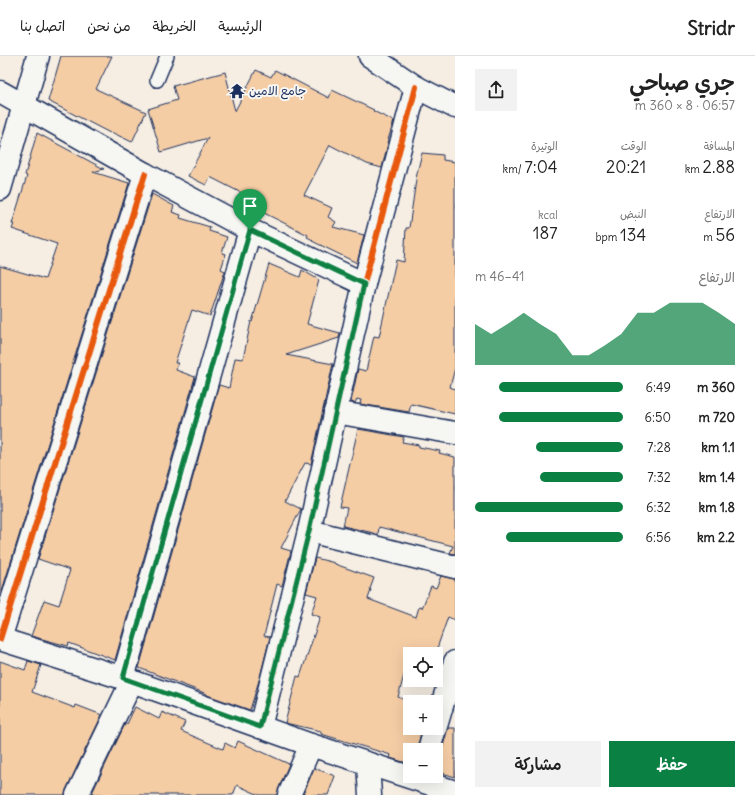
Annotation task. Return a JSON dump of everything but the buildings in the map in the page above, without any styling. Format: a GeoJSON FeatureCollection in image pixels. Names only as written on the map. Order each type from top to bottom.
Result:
{"type":"FeatureCollection","features":[{"type":"Feature","properties":{"kind":"street"},"geometry":{"type":"LineString","coordinates":[[0,189],[38,56]]}},
{"type":"Feature","properties":{"kind":"street"},"geometry":{"type":"LineString","coordinates":[[370,56],[416,87],[455,107]]}},
{"type":"Feature","properties":{"kind":"street"},"geometry":{"type":"LineString","coordinates":[[260,727],[309,531],[364,284],[416,87]]}},
{"type":"Feature","properties":{"kind":"street"},"geometry":{"type":"LineString","coordinates":[[0,92],[145,174],[250,230],[364,284]]}},
{"type":"Feature","properties":{"kind":"street"},"geometry":{"type":"LineString","coordinates":[[145,174],[0,639],[128,680],[311,745],[368,764],[403,773]]}},
{"type":"Feature","properties":{"kind":"street"},"geometry":{"type":"LineString","coordinates":[[77,795],[128,680],[250,230]]}},
{"type":"Feature","properties":{"kind":"street"},"geometry":{"type":"LineString","coordinates":[[335,412],[455,433]]}},
{"type":"Feature","properties":{"kind":"street"},"geometry":{"type":"LineString","coordinates":[[309,531],[455,567]]}},
{"type":"Feature","properties":{"kind":"street"},"geometry":{"type":"LineString","coordinates":[[443,703],[455,662]]}},
{"type":"Feature","properties":{"kind":"street"},"geometry":{"type":"LineString","coordinates":[[289,795],[311,745]]}},
{"type":"Feature","properties":{"kind":"street"},"geometry":{"type":"LineString","coordinates":[[368,764],[370,795]]}},
{"type":"Feature","properties":{"kind":"street"},"geometry":{"type":"LineString","coordinates":[[432,783],[455,792]]}},
{"type":"Feature","properties":{"kind":"lane"},"geometry":{"type":"LineString","coordinates":[[158,80],[167,56]]}},
{"type":"Feature","properties":{"kind":"cycle path"},"geometry":{"type":"LineString","coordinates":[[260,727],[309,531],[364,284],[416,87]]}},
{"type":"Feature","properties":{"kind":"cycle path"},"geometry":{"type":"LineString","coordinates":[[0,639],[145,174]]}},
{"type":"Feature","properties":{"kind":"place","name":"جامع الامين"},"geometry":{"type":"Point","coordinates":[237,91]}},
{"type":"Feature","properties":{"kind":"route"},"geometry":{"type":"LineString","coordinates":[[250,230],[364,284],[309,531],[260,727],[123,678],[250,230]]}}]}
